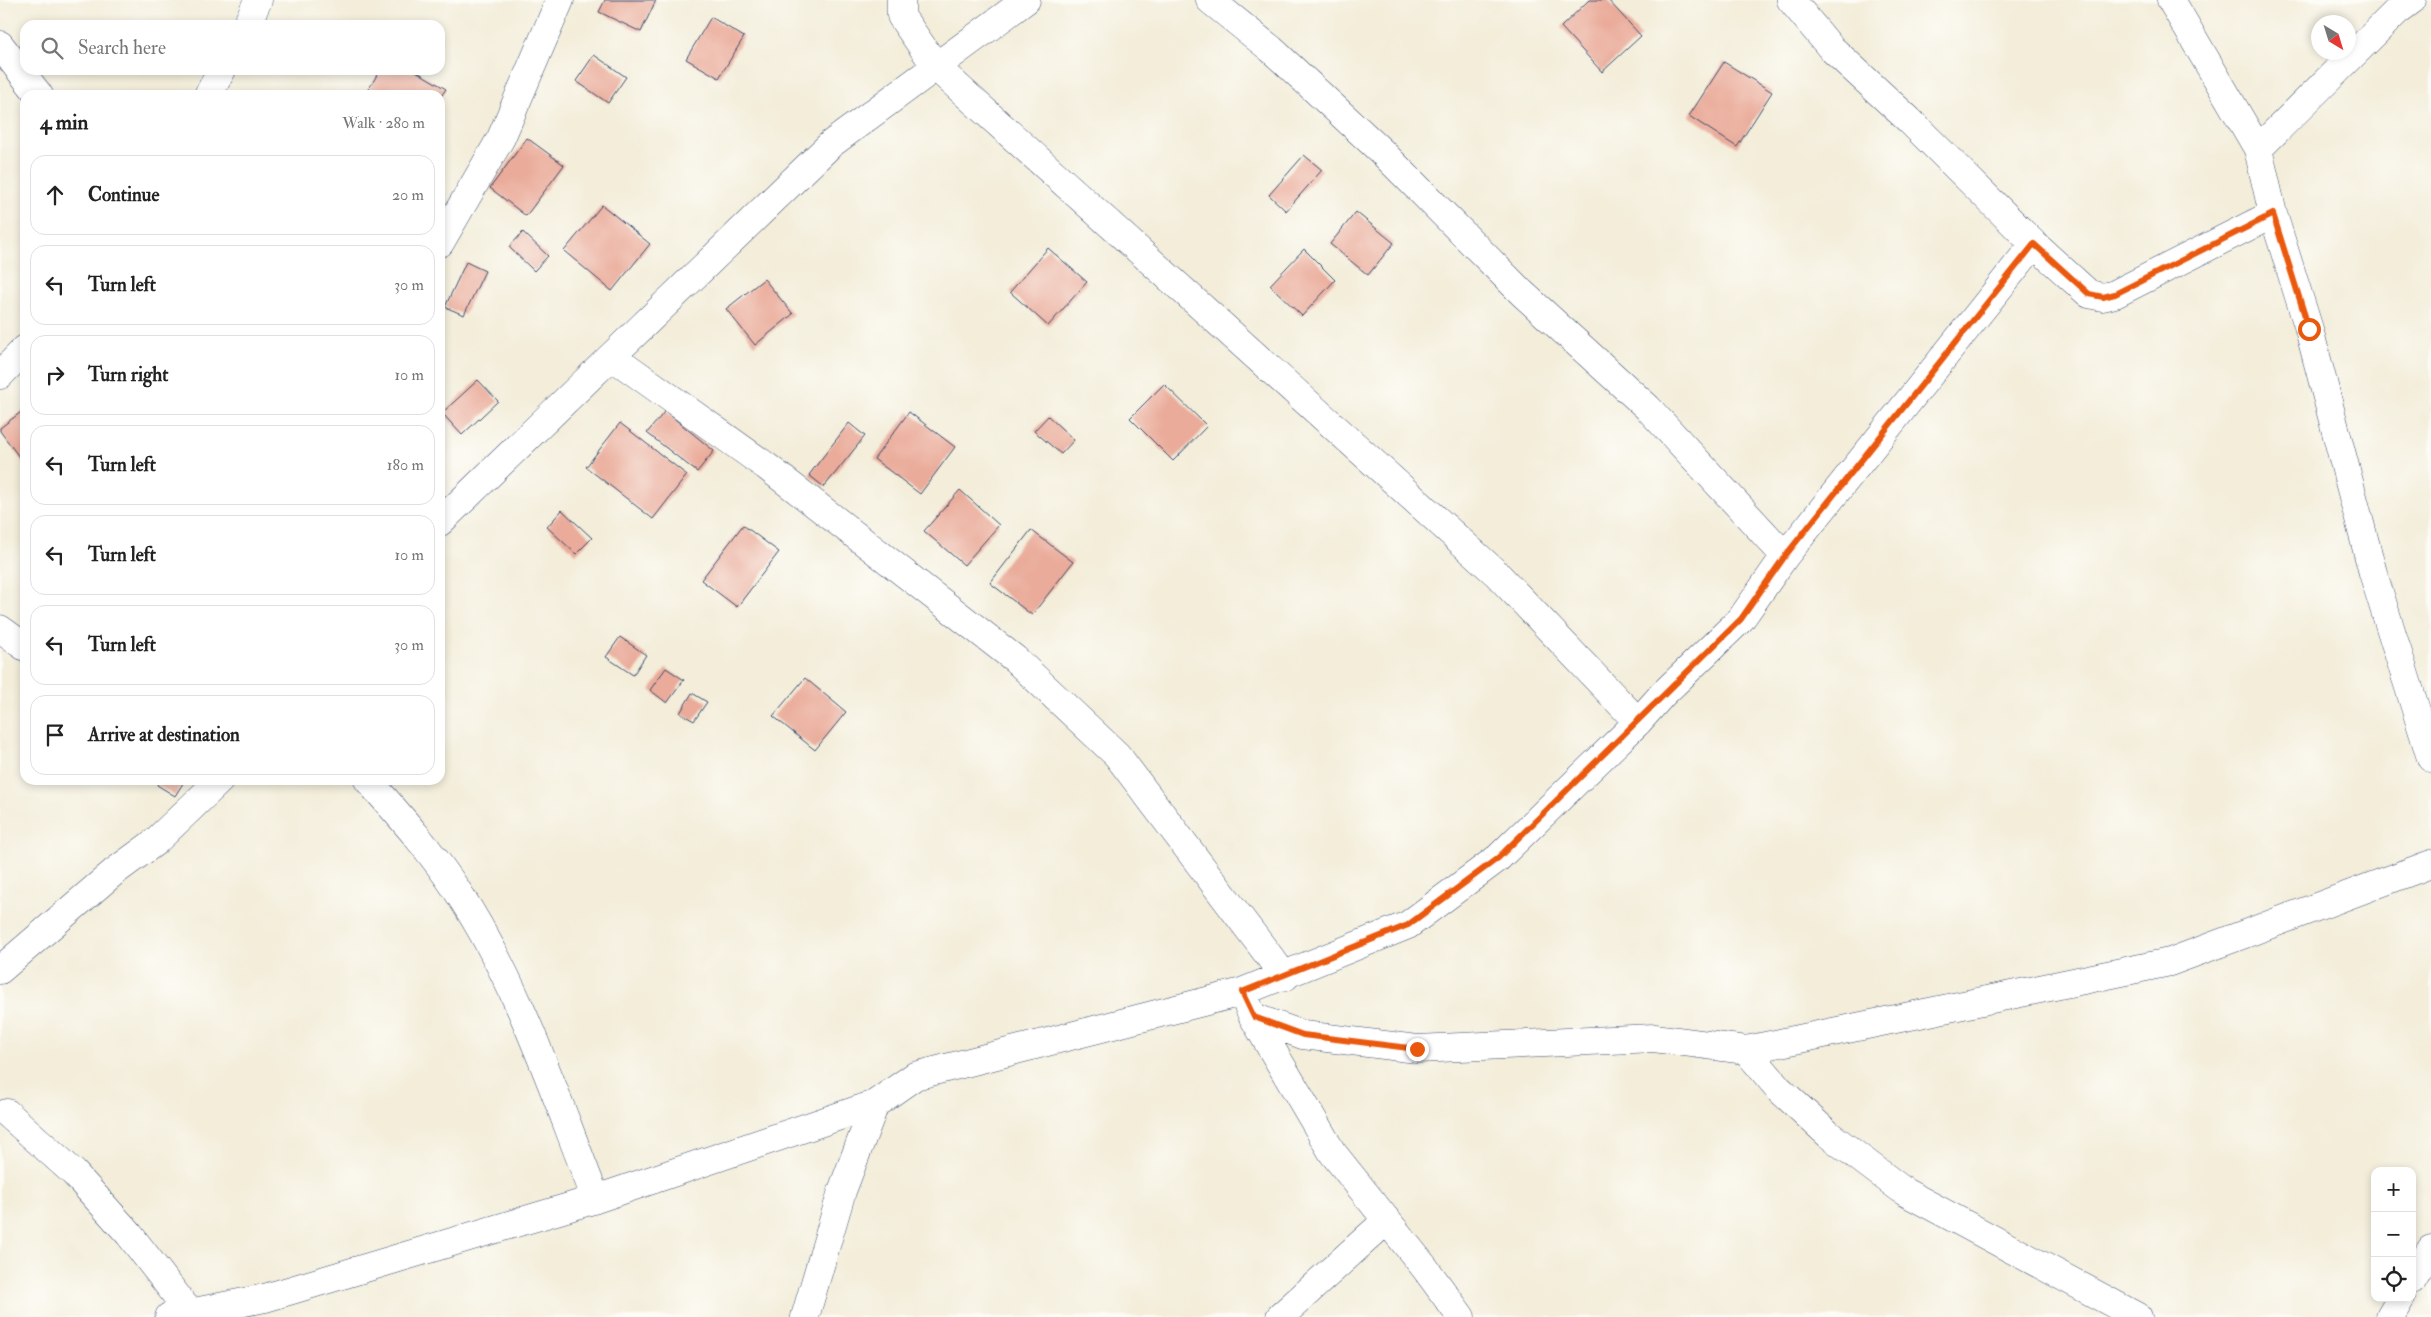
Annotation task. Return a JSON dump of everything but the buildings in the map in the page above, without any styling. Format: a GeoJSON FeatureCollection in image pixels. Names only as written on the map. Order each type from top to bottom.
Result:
{"type":"FeatureCollection","features":[{"type":"Feature","properties":{"kind":"street"},"geometry":{"type":"LineString","coordinates":[[249,20],[258,0]]}},
{"type":"Feature","properties":{"kind":"street"},"geometry":{"type":"LineString","coordinates":[[445,234],[501,138],[560,0]]}},
{"type":"Feature","properties":{"kind":"street"},"geometry":{"type":"LineString","coordinates":[[901,0],[901,16],[937,68],[1497,574],[1638,722]]}},
{"type":"Feature","properties":{"kind":"street"},"geometry":{"type":"LineString","coordinates":[[445,517],[613,357],[831,144],[937,68],[1026,0]]}},
{"type":"Feature","properties":{"kind":"street"},"geometry":{"type":"LineString","coordinates":[[1210,0],[1278,55],[1382,152],[1522,293],[1648,408],[1785,556]]}},
{"type":"Feature","properties":{"kind":"street"},"geometry":{"type":"LineString","coordinates":[[1791,0],[1831,48],[1909,120],[2034,244],[2089,294],[2103,297],[2115,294],[2273,214]]}},
{"type":"Feature","properties":{"kind":"street"},"geometry":{"type":"LineString","coordinates":[[2171,0],[2258,149],[2273,214],[2309,329],[2373,573],[2431,758]]}},
{"type":"Feature","properties":{"kind":"street"},"geometry":{"type":"LineString","coordinates":[[2258,149],[2397,11],[2412,0]]}},
{"type":"Feature","properties":{"kind":"street"},"geometry":{"type":"LineString","coordinates":[[0,45],[20,71]]}},
{"type":"Feature","properties":{"kind":"street"},"geometry":{"type":"LineString","coordinates":[[23,75],[35,90]]}},
{"type":"Feature","properties":{"kind":"street"},"geometry":{"type":"LineString","coordinates":[[211,90],[219,75]]}},
{"type":"Feature","properties":{"kind":"street"},"geometry":{"type":"LineString","coordinates":[[7,1113],[74,1173],[129,1234],[177,1316],[265,1298],[596,1199],[875,1104],[915,1076],[1242,992],[1285,977],[1408,925],[1498,858],[1741,619],[1785,556],[2034,244]]}},
{"type":"Feature","properties":{"kind":"street"},"geometry":{"type":"LineString","coordinates":[[0,375],[20,354]]}},
{"type":"Feature","properties":{"kind":"street"},"geometry":{"type":"LineString","coordinates":[[613,357],[766,466],[1015,659],[1117,755],[1285,977]]}},
{"type":"Feature","properties":{"kind":"street"},"geometry":{"type":"LineString","coordinates":[[0,629],[20,643]]}},
{"type":"Feature","properties":{"kind":"street"},"geometry":{"type":"LineString","coordinates":[[0,970],[114,872],[155,842],[212,785]]}},
{"type":"Feature","properties":{"kind":"street"},"geometry":{"type":"LineString","coordinates":[[372,785],[413,831],[458,892],[493,951],[517,1002],[596,1199]]}},
{"type":"Feature","properties":{"kind":"street"},"geometry":{"type":"LineString","coordinates":[[1254,1017],[1303,1035],[1417,1049],[1654,1038],[1746,1050],[2170,962],[2431,864]]}},
{"type":"Feature","properties":{"kind":"street"},"geometry":{"type":"LineString","coordinates":[[1242,992],[1254,1017],[1332,1152],[1461,1317]]}},
{"type":"Feature","properties":{"kind":"street"},"geometry":{"type":"LineString","coordinates":[[1746,1050],[1779,1089],[1828,1134],[1905,1192],[2138,1317]]}},
{"type":"Feature","properties":{"kind":"street"},"geometry":{"type":"LineString","coordinates":[[805,1317],[842,1191],[875,1104]]}},
{"type":"Feature","properties":{"kind":"street"},"geometry":{"type":"LineString","coordinates":[[1280,1317],[1387,1220]]}},
{"type":"Feature","properties":{"kind":"street"},"geometry":{"type":"LineString","coordinates":[[2416,1273],[2431,1249]]}},
{"type":"Feature","properties":{"kind":"street"},"geometry":{"type":"LineString","coordinates":[[2390,1317],[2399,1302]]}},
{"type":"Feature","properties":{"kind":"route"},"geometry":{"type":"LineString","coordinates":[[1417,1049],[1303,1035],[1254,1017],[1242,992],[1285,977],[1408,925],[1498,858],[1741,619],[1785,556],[2034,244],[2089,294],[2103,297],[2115,294],[2273,214],[2309,329]]}}]}
